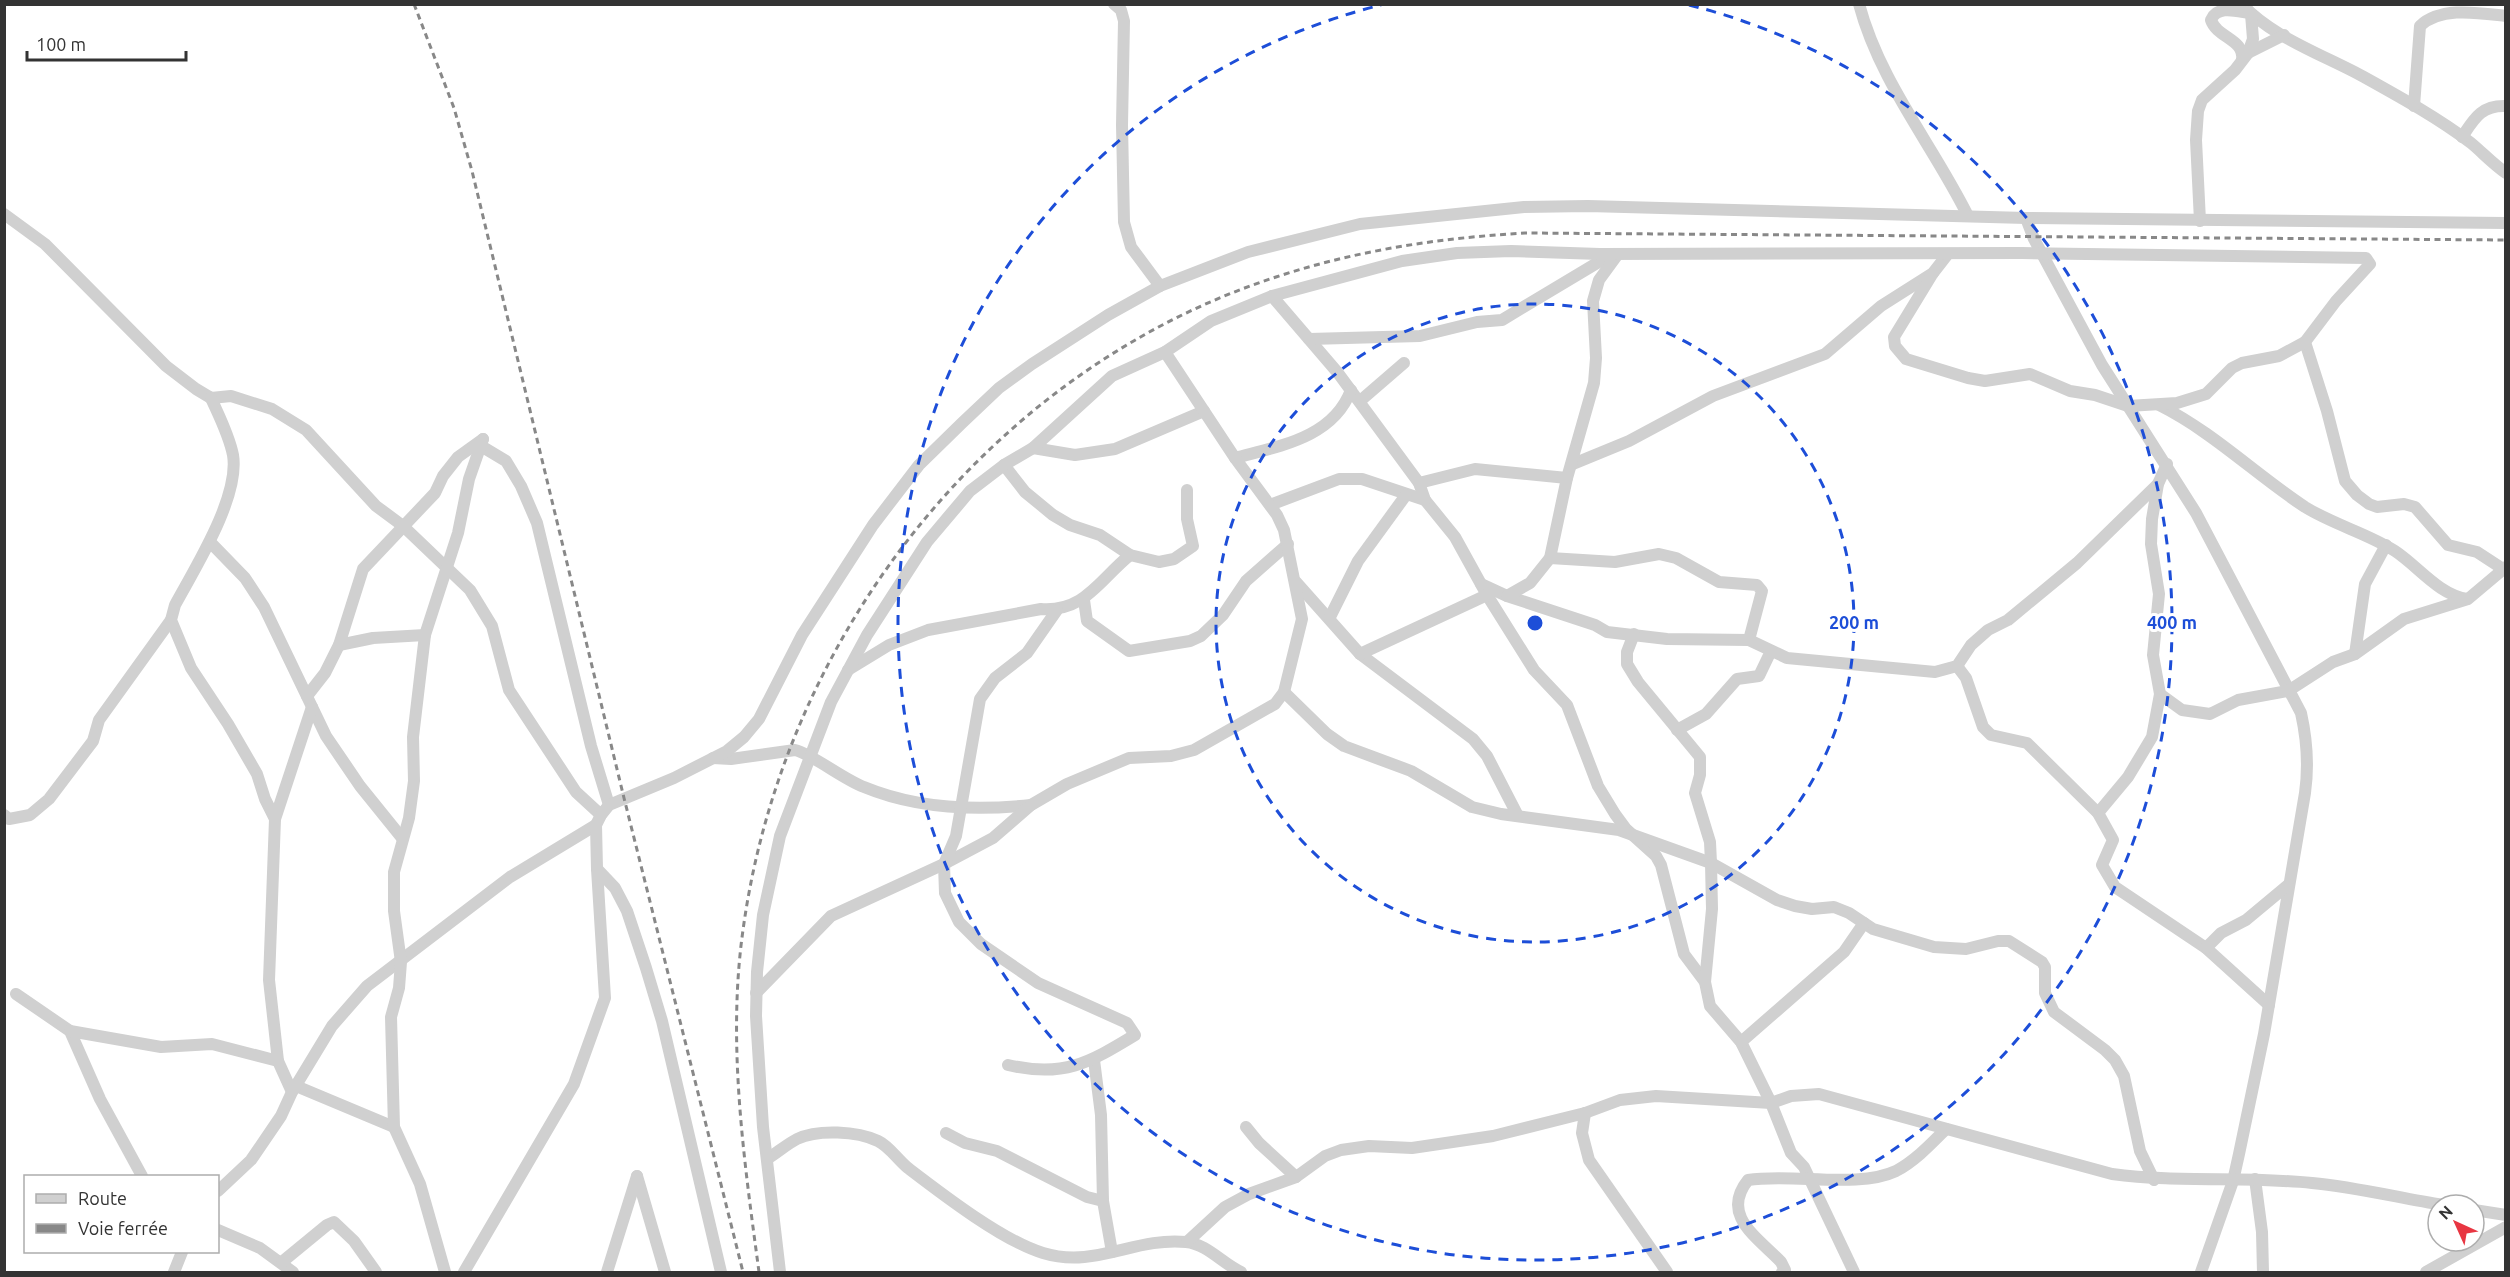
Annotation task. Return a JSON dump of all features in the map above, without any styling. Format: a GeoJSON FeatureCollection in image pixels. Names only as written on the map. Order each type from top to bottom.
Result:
{"type":"FeatureCollection","features":[{"type":"Feature","properties":{"kind":"street"},"geometry":{"type":"LineString","coordinates":[[1114,4],[1120,10],[1124,21],[1122,125],[1124,222],[1131,247],[1160,286]]}},
{"type":"Feature","properties":{"kind":"street"},"geometry":{"type":"LineString","coordinates":[[1859,4],[1866,30],[1894,93],[1950,181],[1968,216]]}},
{"type":"Feature","properties":{"kind":"street"},"geometry":{"type":"LineString","coordinates":[[2245,57],[2237,44],[2218,32],[2211,20],[2215,13],[2221,10],[2247,10],[2284,35],[2414,106],[2462,137],[2505,173]]}},
{"type":"Feature","properties":{"kind":"street"},"geometry":{"type":"LineString","coordinates":[[2200,221],[2196,140],[2198,111],[2202,100],[2235,70],[2245,57],[2253,39],[2247,10]]}},
{"type":"Feature","properties":{"kind":"street"},"geometry":{"type":"LineString","coordinates":[[2414,106],[2420,26],[2427,19],[2451,13],[2505,16]]}},
{"type":"Feature","properties":{"kind":"street"},"geometry":{"type":"LineString","coordinates":[[2245,57],[2284,35]]}},
{"type":"Feature","properties":{"kind":"street"},"geometry":{"type":"LineString","coordinates":[[2462,137],[2479,112],[2492,107],[2505,106]]}},
{"type":"Feature","properties":{"kind":"street"},"geometry":{"type":"LineString","coordinates":[[219,1190],[251,1160],[281,1116],[294,1089],[332,1026],[367,986],[383,971],[401,962],[438,930],[510,877],[602,815],[713,758],[744,737],[759,719],[802,635],[824,600],[873,525],[919,465],[999,388],[1108,315],[1160,286],[1248,252],[1300,237],[1360,224],[1453,213],[1588,206],[2026,218],[2505,223]]}},
{"type":"Feature","properties":{"kind":"street"},"geometry":{"type":"LineString","coordinates":[[4,214],[45,244],[166,366],[211,398],[233,456],[223,513],[176,605],[171,620],[99,720],[93,741],[49,799],[30,815],[9,819],[4,815]]}},
{"type":"Feature","properties":{"kind":"street"},"geometry":{"type":"LineString","coordinates":[[2026,218],[2102,365],[2167,464],[2231,574],[2301,713],[2308,771],[2269,1005],[2233,1181],[2201,1272]]}},
{"type":"Feature","properties":{"kind":"street"},"geometry":{"type":"LineString","coordinates":[[780,1272],[767,1159],[756,993],[763,915],[780,836],[831,702],[867,635],[927,542],[970,491],[1004,465],[1033,448],[1112,376],[1165,352],[1211,321],[1272,296],[1402,261],[1457,253],[1511,250],[1615,254],[2043,254],[2368,260],[2369,267],[2336,301],[2306,342],[2279,356],[2252,360],[2232,368],[2206,394],[2158,405],[2128,406],[2095,395],[2070,391],[2030,374],[1985,381],[1906,359],[1895,346],[1894,337],[1933,273],[1947,255]]}},
{"type":"Feature","properties":{"kind":"street"},"geometry":{"type":"LineString","coordinates":[[1309,339],[1420,336],[1477,321],[1502,320],[1615,254]]}},
{"type":"Feature","properties":{"kind":"street"},"geometry":{"type":"LineString","coordinates":[[1508,596],[1530,583],[1550,558],[1568,478],[1594,383],[1596,358],[1593,301],[1599,280],[1615,254]]}},
{"type":"Feature","properties":{"kind":"street"},"geometry":{"type":"LineString","coordinates":[[1573,465],[1629,441],[1713,396],[1825,354],[1881,306],[1933,273]]}},
{"type":"Feature","properties":{"kind":"street"},"geometry":{"type":"LineString","coordinates":[[1272,296],[1360,401],[1419,483],[1425,500],[1455,537],[1534,670],[1567,705],[1598,786],[1615,814],[1656,856],[1661,865],[1684,954],[1705,981]]}},
{"type":"Feature","properties":{"kind":"street"},"geometry":{"type":"LineString","coordinates":[[2160,694],[2182,710],[2210,714],[2238,700],[2289,691],[2333,662],[2355,654],[2404,619],[2468,599],[2504,568],[2477,552],[2448,545],[2415,507],[2404,504],[2377,507],[2369,504],[2351,490],[2345,481],[2306,342]]}},
{"type":"Feature","properties":{"kind":"street"},"geometry":{"type":"LineString","coordinates":[[756,993],[831,916],[944,864],[993,838],[1031,805],[1067,784],[1129,758],[1171,756],[1194,750],[1275,704],[1284,692],[1302,619],[1284,530],[1270,505],[1235,458],[1165,352]]}},
{"type":"Feature","properties":{"kind":"street"},"geometry":{"type":"LineString","coordinates":[[1360,401],[1404,363]]}},
{"type":"Feature","properties":{"kind":"street"},"geometry":{"type":"LineString","coordinates":[[1235,458],[1307,437],[1338,414],[1351,390]]}},
{"type":"Feature","properties":{"kind":"street"},"geometry":{"type":"LineString","coordinates":[[211,398],[231,396],[272,409],[306,430],[376,506],[403,526],[470,590],[492,626],[509,690],[576,792],[602,815]]}},
{"type":"Feature","properties":{"kind":"street"},"geometry":{"type":"LineString","coordinates":[[2158,405],[2188,419],[2239,456],[2269,483],[2308,508],[2386,545],[2446,592],[2468,599]]}},
{"type":"Feature","properties":{"kind":"street"},"geometry":{"type":"LineString","coordinates":[[1033,448],[1075,455],[1115,449],[1204,411]]}},
{"type":"Feature","properties":{"kind":"street"},"geometry":{"type":"LineString","coordinates":[[394,1127],[294,1089],[278,1061],[269,980],[275,819],[310,702],[339,645],[363,569],[435,493],[443,476],[458,457],[483,439],[469,479],[447,569],[425,635],[414,728],[414,781],[409,818],[394,872],[394,911],[401,962],[399,988],[392,1017],[394,1127],[420,1184],[445,1272]]}},
{"type":"Feature","properties":{"kind":"street"},"geometry":{"type":"LineString","coordinates":[[464,1272],[574,1084],[605,998],[597,868],[602,815],[591,746],[537,524],[521,486],[506,461],[480,446]]}},
{"type":"Feature","properties":{"kind":"street"},"geometry":{"type":"LineString","coordinates":[[2097,813],[2128,777],[2152,736],[2160,694],[2153,655],[2159,594],[2151,544],[2152,519],[2157,484],[2167,464]]}},
{"type":"Feature","properties":{"kind":"street"},"geometry":{"type":"LineString","coordinates":[[1004,465],[1025,492],[1053,515],[1070,525],[1100,535],[1130,555],[1159,562],[1174,559],[1193,546],[1186,512],[1187,490]]}},
{"type":"Feature","properties":{"kind":"street"},"geometry":{"type":"LineString","coordinates":[[1419,483],[1475,470],[1568,478]]}},
{"type":"Feature","properties":{"kind":"street"},"geometry":{"type":"LineString","coordinates":[[1270,505],[1339,479],[1362,479],[1425,500]]}},
{"type":"Feature","properties":{"kind":"street"},"geometry":{"type":"LineString","coordinates":[[1360,654],[1484,589],[1575,617],[1608,632],[1688,641],[1749,640],[1787,658],[1935,672],[1957,666],[1971,645],[1988,630],[2008,620],[2077,563],[2157,484]]}},
{"type":"Feature","properties":{"kind":"street"},"geometry":{"type":"LineString","coordinates":[[1330,617],[1358,561],[1406,495]]}},
{"type":"Feature","properties":{"kind":"street"},"geometry":{"type":"LineString","coordinates":[[210,542],[245,578],[264,607],[339,758],[402,838]]}},
{"type":"Feature","properties":{"kind":"street"},"geometry":{"type":"LineString","coordinates":[[1084,600],[1087,621],[1129,651],[1190,641],[1213,626],[1230,606],[1246,581],[1288,544]]}},
{"type":"Feature","properties":{"kind":"street"},"geometry":{"type":"LineString","coordinates":[[2355,654],[2364,584],[2386,545]]}},
{"type":"Feature","properties":{"kind":"street"},"geometry":{"type":"LineString","coordinates":[[1550,558],[1615,562],[1659,554],[1676,558],[1719,582],[1757,585],[1762,591],[1749,640]]}},
{"type":"Feature","properties":{"kind":"street"},"geometry":{"type":"LineString","coordinates":[[848,670],[889,645],[928,630],[1041,609],[1057,610],[1084,600],[1112,570],[1130,555]]}},
{"type":"Feature","properties":{"kind":"street"},"geometry":{"type":"LineString","coordinates":[[1296,582],[1330,617],[1360,654],[1473,739],[1487,756],[1518,816]]}},
{"type":"Feature","properties":{"kind":"street"},"geometry":{"type":"LineString","coordinates":[[1008,1065],[1036,1072],[1094,1060],[1135,1035],[1127,1023],[1038,983],[981,944],[959,922],[945,893],[944,864],[956,836],[959,807],[980,699],[995,678],[1027,653],[1057,610]]}},
{"type":"Feature","properties":{"kind":"street"},"geometry":{"type":"LineString","coordinates":[[171,620],[191,668],[228,724],[257,774],[265,799],[275,819]]}},
{"type":"Feature","properties":{"kind":"street"},"geometry":{"type":"LineString","coordinates":[[1634,634],[1627,652],[1627,664],[1700,757],[1700,775],[1695,793],[1710,842],[1711,863],[1712,909],[1705,981],[1710,1006],[1741,1042],[1771,1103],[1791,1153],[1808,1177],[1854,1272]]}},
{"type":"Feature","properties":{"kind":"street"},"geometry":{"type":"LineString","coordinates":[[339,645],[373,638],[425,635]]}},
{"type":"Feature","properties":{"kind":"street"},"geometry":{"type":"LineString","coordinates":[[1677,730],[1706,714],[1737,679],[1759,676],[1771,651]]}},
{"type":"Feature","properties":{"kind":"street"},"geometry":{"type":"LineString","coordinates":[[1957,666],[1966,678],[1983,727],[1991,735],[2027,743],[2097,813],[2113,840],[2102,865],[2115,888],[2206,948],[2269,1005]]}},
{"type":"Feature","properties":{"kind":"street"},"geometry":{"type":"LineString","coordinates":[[1284,692],[1327,734],[1344,746],[1411,771],[1472,807],[1619,830],[1711,863],[1777,900],[1812,909],[1834,907],[1849,913],[1873,929],[1934,947],[1966,950],[1998,941],[2009,941],[2042,962],[2046,972],[2045,993],[2054,1012],[2115,1060],[2124,1076],[2140,1151],[2154,1180]]}},
{"type":"Feature","properties":{"kind":"street"},"geometry":{"type":"LineString","coordinates":[[713,758],[731,759],[789,750],[804,752],[863,787],[918,804],[995,809],[1031,805]]}},
{"type":"Feature","properties":{"kind":"street"},"geometry":{"type":"LineString","coordinates":[[597,868],[615,888],[627,910],[646,968],[662,1021],[721,1272]]}},
{"type":"Feature","properties":{"kind":"street"},"geometry":{"type":"LineString","coordinates":[[2206,948],[2221,933],[2246,920],[2288,885]]}},
{"type":"Feature","properties":{"kind":"street"},"geometry":{"type":"LineString","coordinates":[[1741,1042],[1844,952],[1864,923]]}},
{"type":"Feature","properties":{"kind":"street"},"geometry":{"type":"LineString","coordinates":[[16,994],[70,1031],[160,1047],[212,1044],[278,1061]]}},
{"type":"Feature","properties":{"kind":"street"},"geometry":{"type":"LineString","coordinates":[[70,1031],[100,1099],[141,1175]]}},
{"type":"Feature","properties":{"kind":"street"},"geometry":{"type":"LineString","coordinates":[[1094,1060],[1101,1115],[1103,1202],[1112,1252]]}},
{"type":"Feature","properties":{"kind":"street"},"geometry":{"type":"LineString","coordinates":[[1187,1242],[1225,1207],[1249,1194],[1296,1177],[1324,1156],[1341,1150],[1368,1146],[1412,1148],[1493,1136],[1585,1113],[1620,1100],[1656,1096],[1771,1103],[1791,1096],[1819,1094],[2084,1168],[2154,1180],[2255,1179],[2313,1183],[2426,1202]]}},
{"type":"Feature","properties":{"kind":"street"},"geometry":{"type":"LineString","coordinates":[[1585,1113],[1582,1133],[1589,1160],[1667,1272]]}},
{"type":"Feature","properties":{"kind":"street"},"geometry":{"type":"LineString","coordinates":[[1246,1127],[1259,1143],[1296,1177]]}},
{"type":"Feature","properties":{"kind":"street"},"geometry":{"type":"LineString","coordinates":[[1782,1272],[1785,1270],[1781,1262],[1741,1221],[1736,1205],[1738,1192],[1748,1180],[1808,1177],[1846,1179],[1884,1175],[1909,1163],[1946,1129]]}},
{"type":"Feature","properties":{"kind":"street"},"geometry":{"type":"LineString","coordinates":[[767,1159],[798,1138],[816,1134],[849,1133],[879,1141],[915,1173],[1016,1243],[1043,1253],[1072,1259],[1092,1258],[1112,1252],[1187,1242],[1215,1255],[1241,1272]]}},
{"type":"Feature","properties":{"kind":"street"},"geometry":{"type":"LineString","coordinates":[[946,1133],[965,1143],[997,1152],[1077,1192],[1103,1202]]}},
{"type":"Feature","properties":{"kind":"street"},"geometry":{"type":"LineString","coordinates":[[607,1272],[637,1176],[665,1272]]}},
{"type":"Feature","properties":{"kind":"street"},"geometry":{"type":"LineString","coordinates":[[2255,1179],[2262,1232],[2263,1272]]}},
{"type":"Feature","properties":{"kind":"street"},"geometry":{"type":"LineString","coordinates":[[2486,1212],[2505,1215]]}},
{"type":"Feature","properties":{"kind":"street"},"geometry":{"type":"LineString","coordinates":[[282,1262],[327,1225],[334,1222],[354,1241],[376,1272]]}},
{"type":"Feature","properties":{"kind":"street"},"geometry":{"type":"LineString","coordinates":[[2426,1272],[2505,1227]]}},
{"type":"Feature","properties":{"kind":"street"},"geometry":{"type":"LineString","coordinates":[[219,1230],[260,1248],[293,1272]]}},
{"type":"Feature","properties":{"kind":"street"},"geometry":{"type":"LineString","coordinates":[[174,1272],[181,1253]]}},
{"type":"Feature","properties":{"kind":"railway"},"geometry":{"type":"LineString","coordinates":[[414,4],[454,108],[472,171],[624,798],[743,1272]]}},
{"type":"Feature","properties":{"kind":"railway"},"geometry":{"type":"LineString","coordinates":[[759,1272],[739,1101],[738,973],[743,930],[766,821],[803,717],[854,619],[917,528],[992,447],[1078,377],[1173,320],[1276,277],[1337,259],[1430,242],[1525,233],[2506,240]]}}]}
